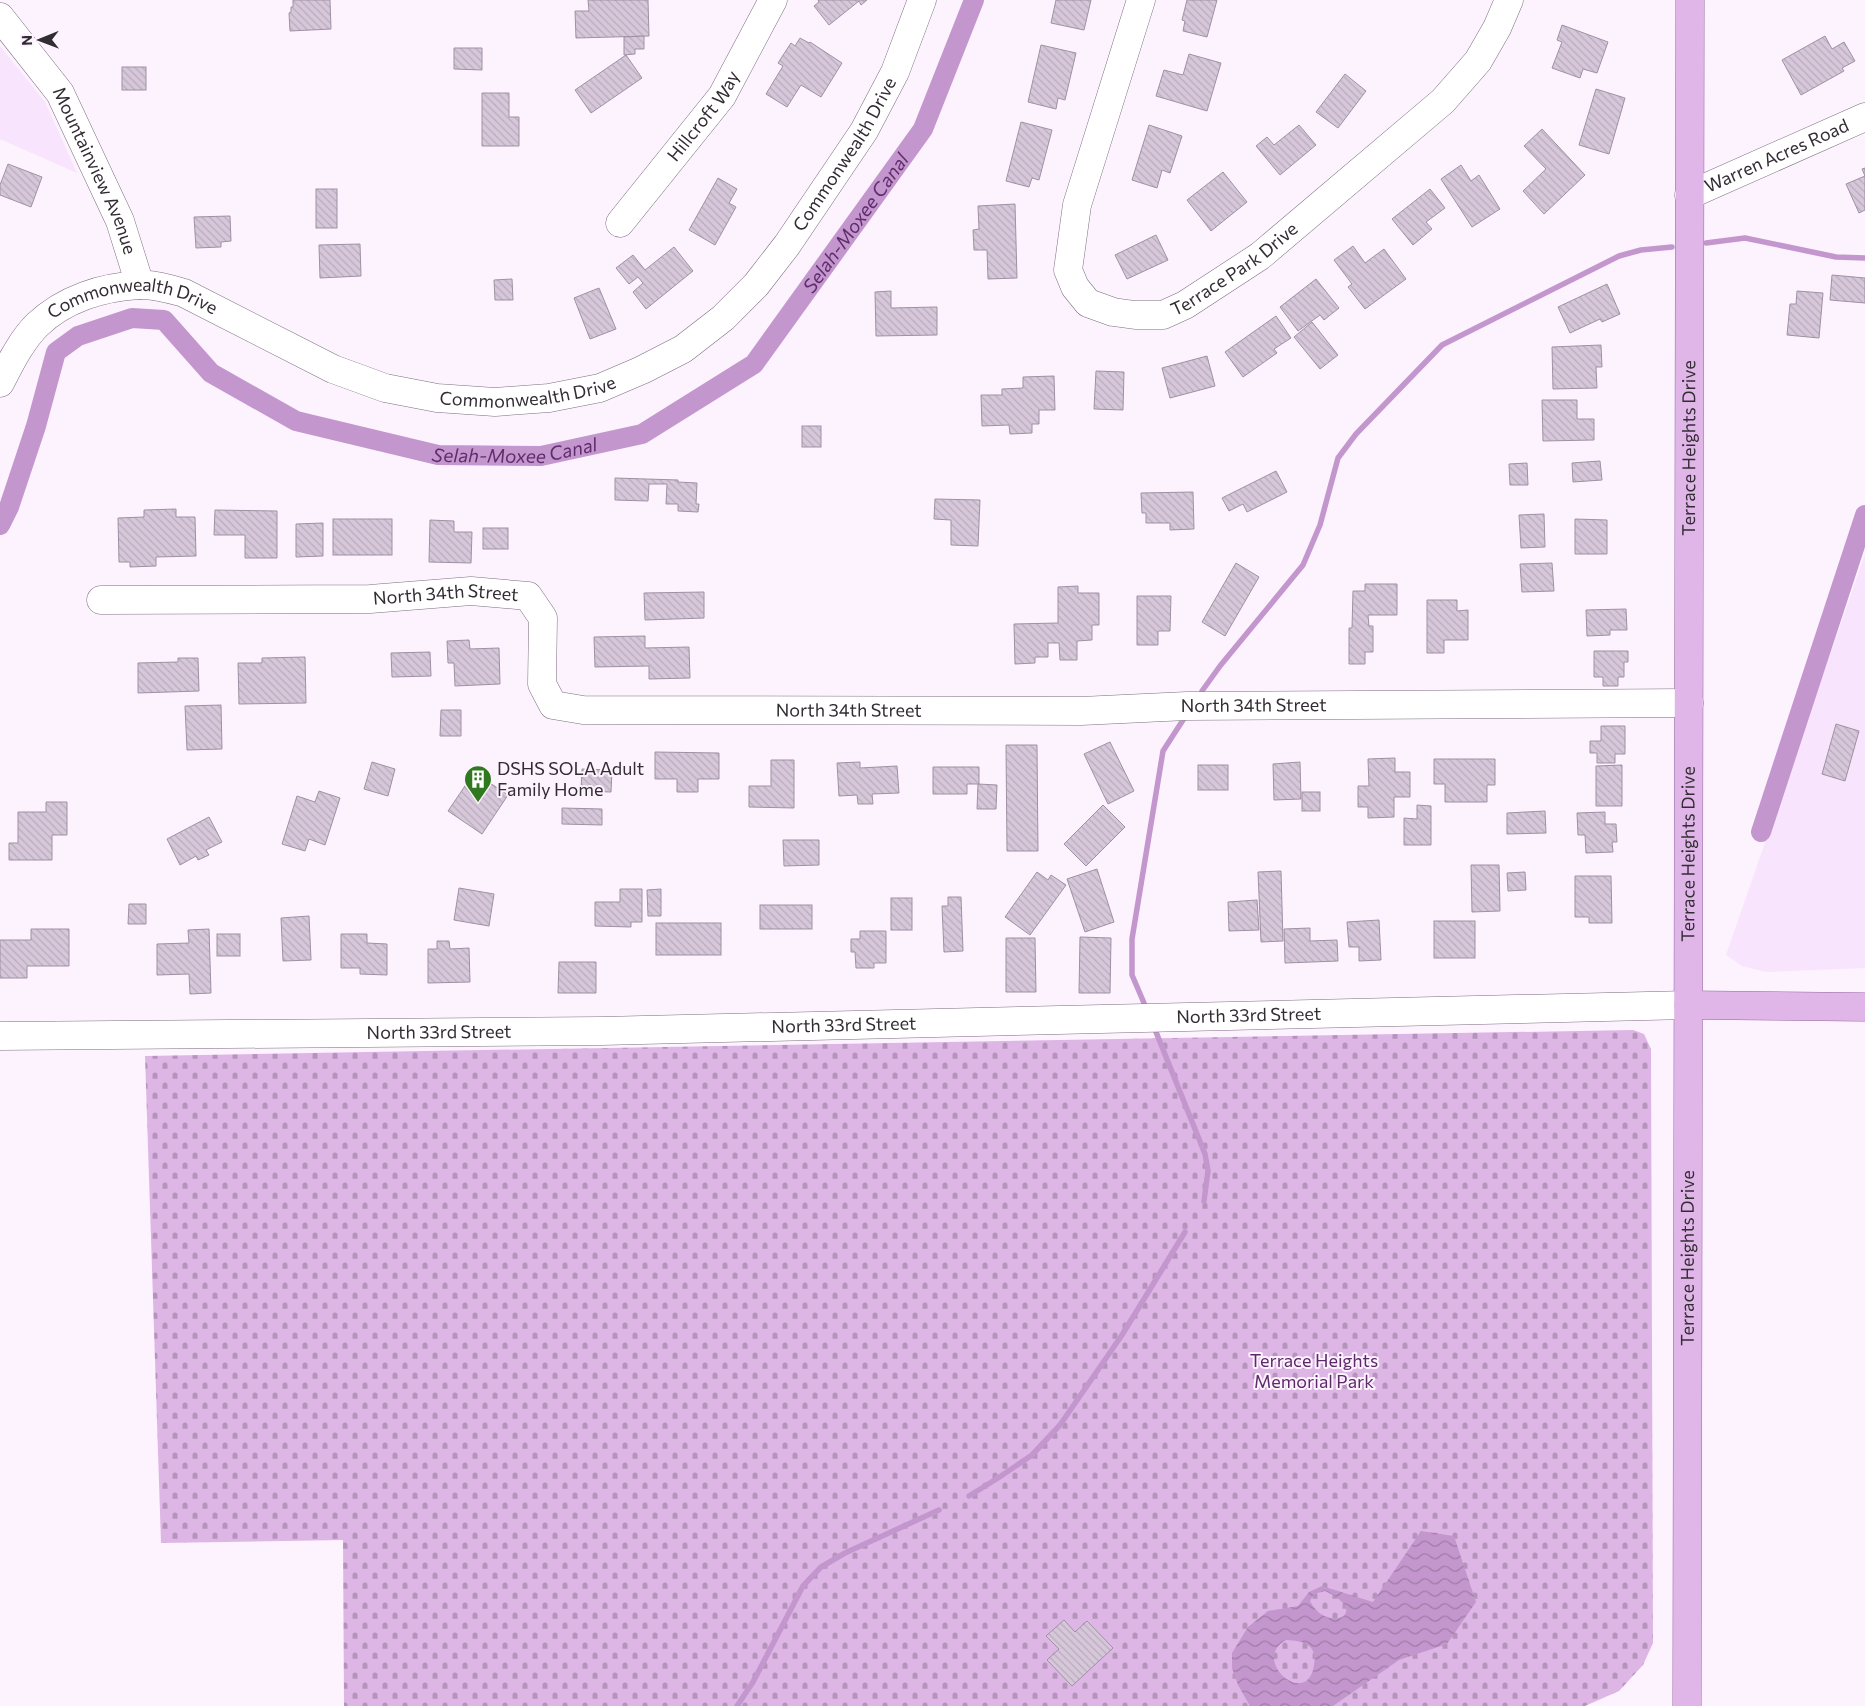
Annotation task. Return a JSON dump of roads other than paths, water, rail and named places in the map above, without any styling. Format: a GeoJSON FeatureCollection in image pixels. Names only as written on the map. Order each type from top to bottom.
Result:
{"type":"FeatureCollection","features":[{"type":"Feature","properties":{"kind":"main road","name":"Terrace Heights Drive"},"geometry":{"type":"LineString","coordinates":[[1687,1706],[1690,0]]}},
{"type":"Feature","properties":{"kind":"main road"},"geometry":{"type":"LineString","coordinates":[[1688,1005],[1865,1007]]}},
{"type":"Feature","properties":{"kind":"street","name":"Hillcroft Way"},"geometry":{"type":"LineString","coordinates":[[620,223],[722,96],[773,0]]}},
{"type":"Feature","properties":{"kind":"street","name":"Commonwealth Drive"},"geometry":{"type":"LineString","coordinates":[[0,384],[18,351],[37,326],[68,303],[100,290],[140,285],[162,287],[184,293],[333,370],[385,388],[437,398],[495,402],[549,398],[600,388],[642,370],[683,349],[723,318],[756,285],[786,245],[864,131],[895,72],[922,0]]}},
{"type":"Feature","properties":{"kind":"street","name":"Terrace Park Drive"},"geometry":{"type":"LineString","coordinates":[[1141,0],[1077,205],[1068,270],[1075,286],[1088,303],[1113,312],[1135,315],[1163,314],[1185,305],[1268,250],[1443,101],[1478,61],[1497,28],[1509,0]]}},
{"type":"Feature","properties":{"kind":"street","name":"Mountainview Avenue"},"geometry":{"type":"LineString","coordinates":[[0,17],[60,93],[120,221],[140,285]]}},
{"type":"Feature","properties":{"kind":"street","name":"Warren Acres Road"},"geometry":{"type":"LineString","coordinates":[[1689,195],[1865,117]]}},
{"type":"Feature","properties":{"kind":"street","name":"North 34th Street"},"geometry":{"type":"LineString","coordinates":[[101,600],[370,599],[471,591],[528,596],[543,618],[542,684],[553,705],[583,710],[1081,711],[1187,706],[1689,703]]}},
{"type":"Feature","properties":{"kind":"street","name":"North 33rd Street"},"geometry":{"type":"LineString","coordinates":[[0,1036],[602,1030],[1688,1005]]}},
{"type":"Feature","properties":{"kind":"water"},"geometry":{"type":"Polygon","coordinates":[[[1421,1531],[1454,1536],[1476,1602],[1447,1644],[1399,1660],[1333,1706],[1250,1706],[1238,1685],[1232,1668],[1232,1653],[1248,1627],[1268,1611],[1298,1606],[1309,1592],[1322,1586],[1373,1602],[1421,1531]],[[1325,1591],[1314,1594],[1310,1601],[1317,1611],[1326,1617],[1335,1619],[1342,1617],[1346,1613],[1345,1607],[1339,1599],[1325,1591]],[[1286,1640],[1277,1648],[1274,1658],[1277,1667],[1283,1676],[1291,1681],[1300,1683],[1308,1680],[1313,1670],[1313,1650],[1310,1646],[1300,1642],[1286,1640]]]}},
{"type":"Feature","properties":{"kind":"waterway","name":"Selah-Moxee Canal"},"geometry":{"type":"LineString","coordinates":[[0,525],[9,507],[36,426],[56,352],[78,336],[132,318],[164,320],[211,373],[296,421],[438,455],[541,456],[642,434],[754,364],[923,129],[974,0]]}},
{"type":"Feature","properties":{"kind":"waterway"},"geometry":{"type":"LineString","coordinates":[[1706,243],[1745,238],[1836,257],[1865,258]]}},
{"type":"Feature","properties":{"kind":"waterway"},"geometry":{"type":"LineString","coordinates":[[1202,691],[1220,666],[1303,565],[1320,525],[1338,458],[1356,434],[1442,345],[1619,256],[1641,250],[1672,247]]}},
{"type":"Feature","properties":{"kind":"waterway"},"geometry":{"type":"LineString","coordinates":[[1761,832],[1865,515]]}},
{"type":"Feature","properties":{"kind":"waterway"},"geometry":{"type":"LineString","coordinates":[[1144,1003],[1132,975],[1132,939],[1163,751],[1183,720]]}},
{"type":"Feature","properties":{"kind":"waterway"},"geometry":{"type":"LineString","coordinates":[[1156,1032],[1205,1154],[1208,1171],[1204,1201]]}},
{"type":"Feature","properties":{"kind":"waterway"},"geometry":{"type":"LineString","coordinates":[[969,1496],[1032,1455],[1060,1425],[1122,1335],[1185,1232]]}},
{"type":"Feature","properties":{"kind":"waterway"},"geometry":{"type":"LineString","coordinates":[[737,1706],[753,1682],[803,1586],[821,1567],[845,1553],[939,1510]]}},
{"type":"Feature","properties":{"kind":"place","name":"DSHS SOLA Adult Family Home"},"geometry":{"type":"Point","coordinates":[478,803]}},
{"type":"Feature","properties":{"kind":"park label","name":"Terrace Heights Memorial Park"},"geometry":{"type":"Point","coordinates":[1314,1371]}}]}
